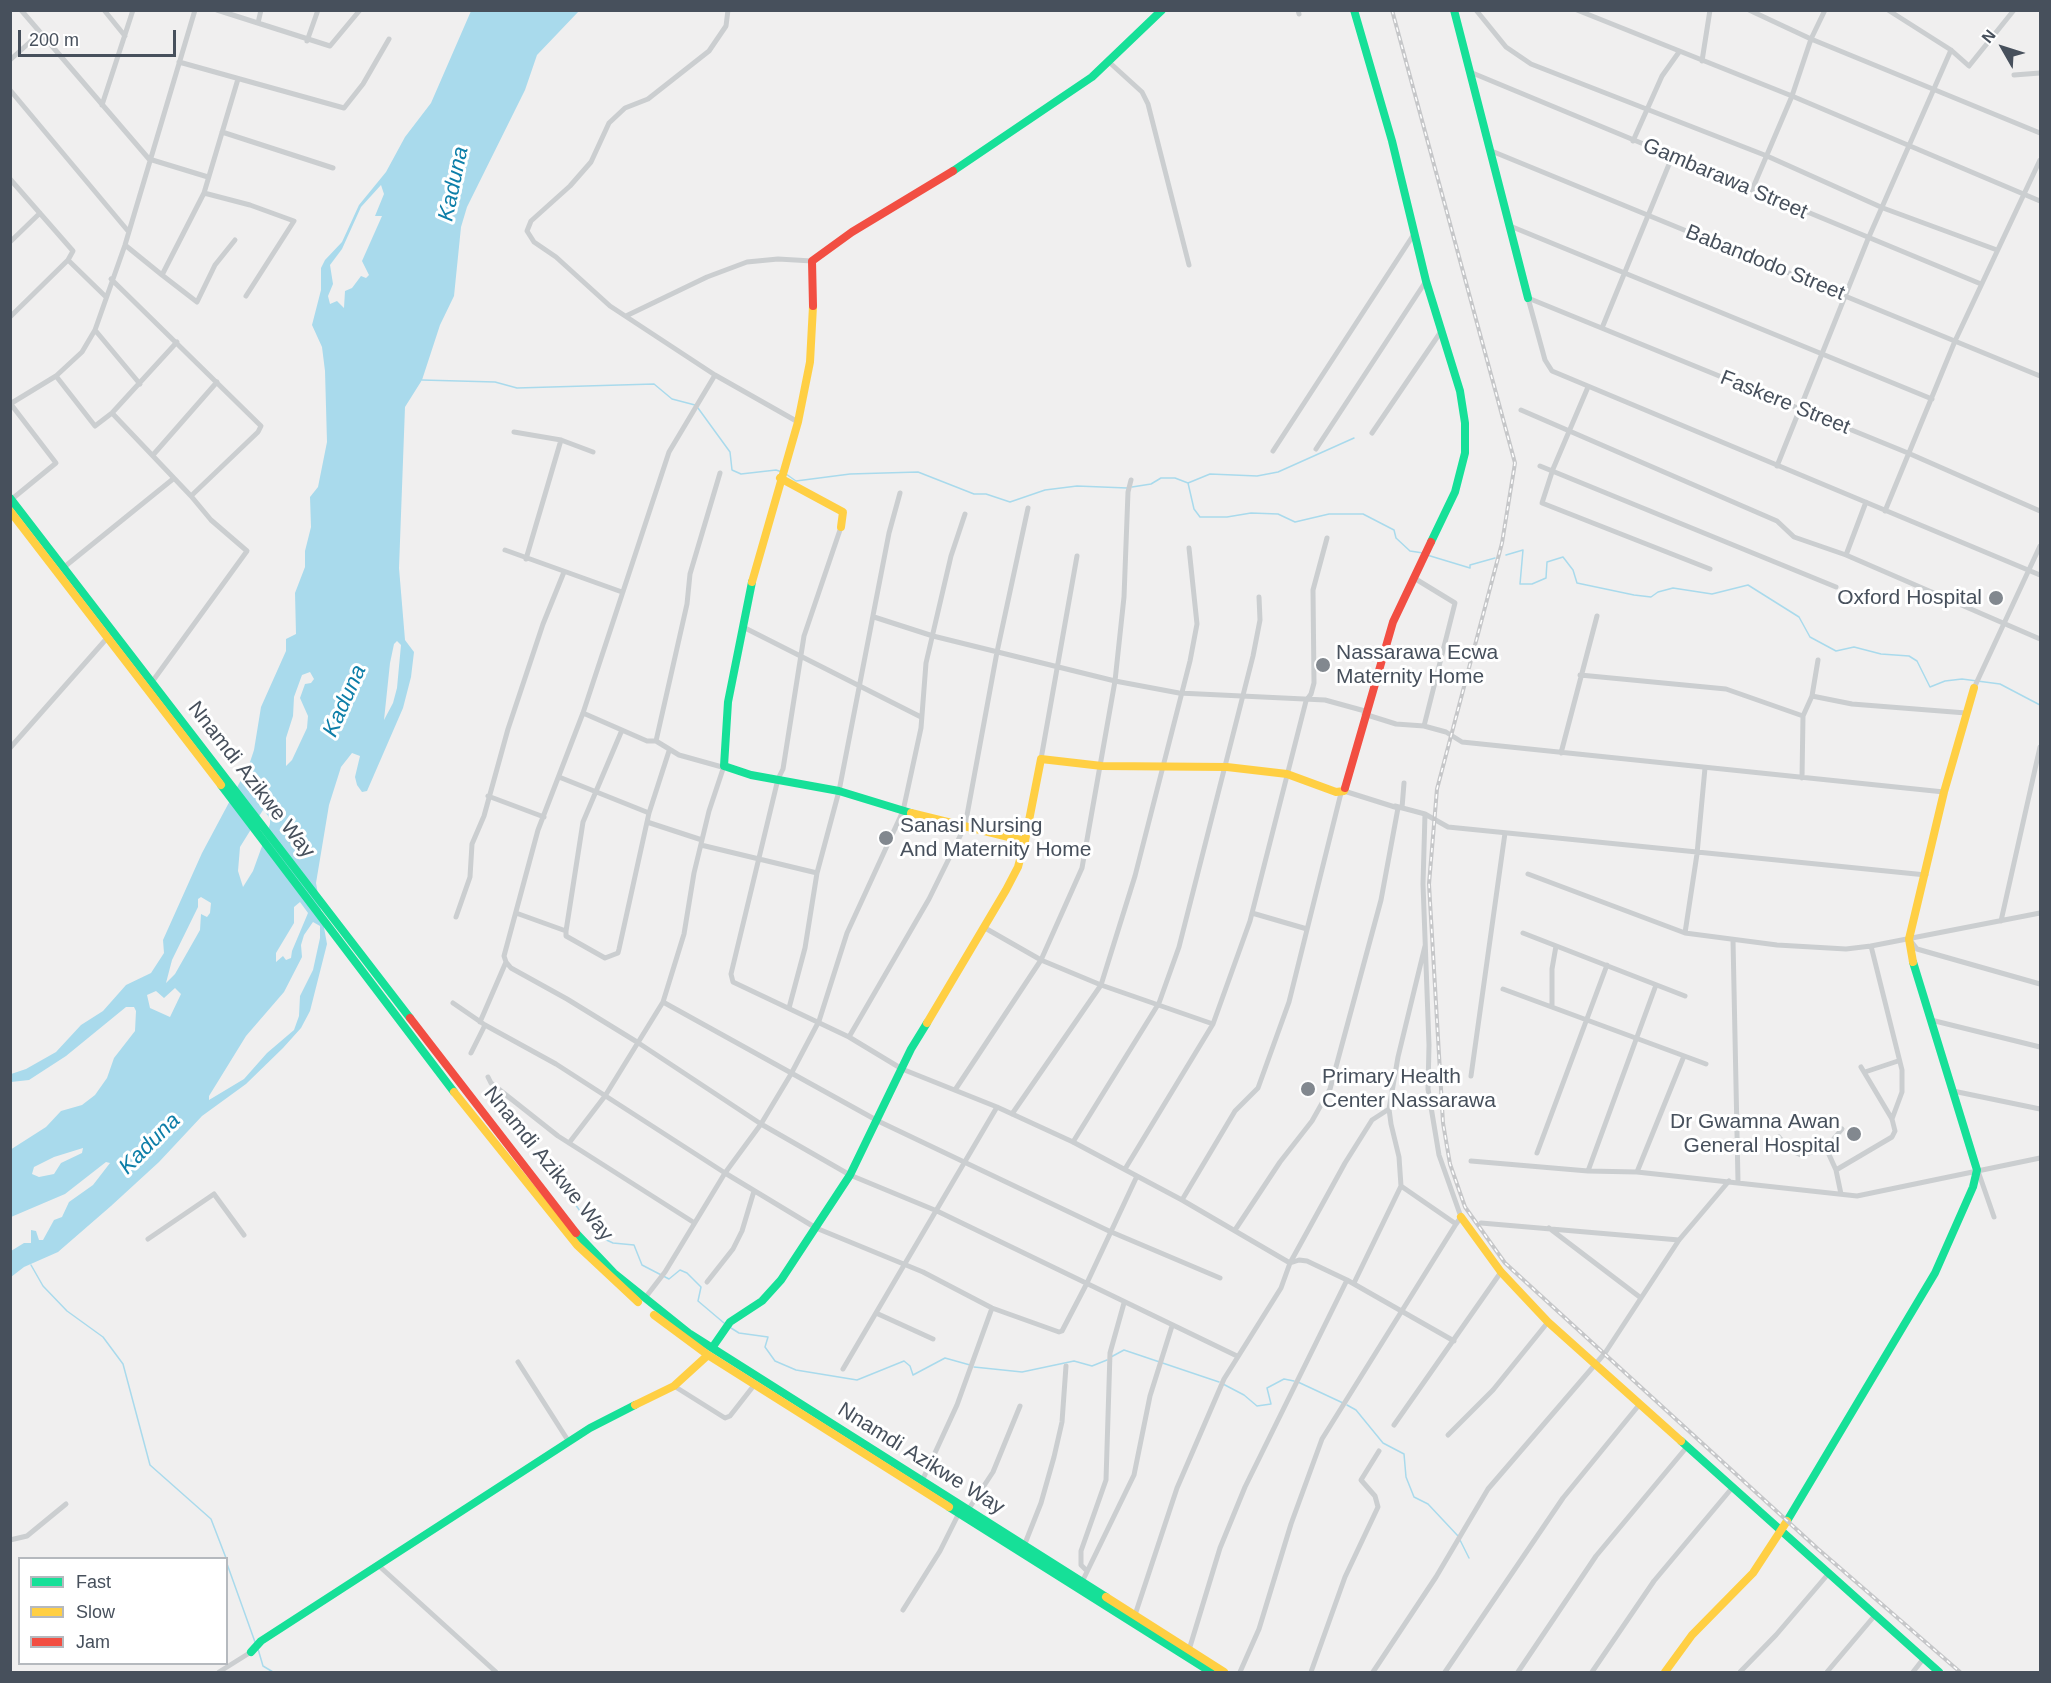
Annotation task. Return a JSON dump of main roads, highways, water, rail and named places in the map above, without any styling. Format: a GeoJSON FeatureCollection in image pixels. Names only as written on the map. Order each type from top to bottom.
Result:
{"type":"FeatureCollection","features":[{"type":"Feature","properties":{"kind":"main road"},"geometry":{"type":"LineString","coordinates":[[1025,841],[903,812],[839,791],[751,775],[723,767],[728,702],[751,586],[783,467],[798,422],[814,328],[812,261],[852,232],[937,181],[1031,120],[1109,62],[1162,10]]}},
{"type":"Feature","properties":{"kind":"main road"},"geometry":{"type":"LineString","coordinates":[[251,1652],[261,1641],[569,1442],[674,1386],[710,1351],[727,1325],[768,1294],[816,1228],[850,1175],[902,1069],[1018,867],[1041,759],[1102,766],[1227,767],[1287,774],[1342,792],[1393,622],[1455,492],[1465,453],[1465,423],[1460,391],[1426,281],[1392,141],[1354,10]]}},
{"type":"Feature","properties":{"kind":"main road"},"geometry":{"type":"LineString","coordinates":[[1454,10],[1528,298]]}},
{"type":"Feature","properties":{"kind":"main road"},"geometry":{"type":"LineString","coordinates":[[780,478],[843,512],[841,527]]}},
{"type":"Feature","properties":{"kind":"main road","name":"Nnamdi Azikwe Way"},"geometry":{"type":"LineString","coordinates":[[11,498],[336,927],[562,1215],[614,1272],[644,1299],[755,1384],[1211,1672]]}},
{"type":"Feature","properties":{"kind":"main road","name":"Nnamdi Azikwe Way"},"geometry":{"type":"LineString","coordinates":[[10,510],[108,637],[216,770]]}},
{"type":"Feature","properties":{"kind":"main road"},"geometry":{"type":"LineString","coordinates":[[1665,1672],[1692,1635],[1753,1573],[1782,1529],[1935,1274],[1965,1208],[1977,1170],[1909,939],[1944,792],[1974,688]]}},
{"type":"Feature","properties":{"kind":"main road","name":"Nnamdi Azikwe Way"},"geometry":{"type":"LineString","coordinates":[[336,927],[442,1077],[577,1245],[642,1306],[710,1351],[922,1481],[1224,1672]]}},
{"type":"Feature","properties":{"kind":"main road"},"geometry":{"type":"LineString","coordinates":[[1459,1220],[1501,1272],[1548,1322],[1686,1448],[1782,1529],[1939,1672]]}},
{"type":"Feature","properties":{"kind":"water","name":"Kaduna"},"geometry":{"type":"Polygon","coordinates":[[[471,11],[579,11],[537,55],[525,90],[467,207],[461,227],[454,296],[440,325],[422,380],[405,407],[399,568],[405,640],[414,652],[411,677],[403,708],[367,791],[362,792],[357,785],[355,777],[360,756],[352,753],[341,767],[329,805],[316,883],[327,944],[310,1011],[301,1028],[283,1048],[246,1084],[202,1116],[159,1162],[111,1206],[58,1252],[24,1267],[11,1277],[11,1251],[24,1243],[31,1243],[31,1230],[36,1231],[39,1240],[43,1240],[54,1220],[62,1217],[69,1202],[93,1185],[110,1163],[106,1162],[65,1194],[11,1217],[10,1150],[46,1127],[61,1111],[82,1105],[95,1095],[107,1078],[114,1058],[135,1031],[136,1011],[134,1007],[126,1007],[66,1056],[29,1080],[11,1082],[11,1074],[26,1069],[56,1052],[81,1025],[103,1011],[126,985],[151,973],[164,953],[163,940],[202,853],[249,765],[254,750],[261,707],[286,651],[286,639],[296,634],[295,593],[305,567],[305,551],[311,527],[310,497],[318,487],[327,442],[322,347],[312,325],[321,290],[321,268],[325,260],[342,242],[359,205],[386,172],[405,137],[431,103],[471,11]],[[381,185],[361,207],[342,249],[330,265],[333,284],[328,296],[330,304],[337,301],[344,308],[345,291],[352,288],[361,276],[366,278],[369,275],[362,261],[382,216],[375,216],[384,194],[381,185]],[[397,641],[394,644],[384,720],[393,703],[397,688],[401,645],[397,641]],[[310,672],[302,675],[294,697],[293,716],[286,738],[286,766],[292,760],[307,728],[308,716],[300,698],[305,684],[311,683],[314,679],[310,672]],[[263,810],[240,847],[238,871],[243,887],[253,871],[270,824],[270,818],[263,810]],[[201,897],[198,899],[198,907],[172,960],[166,983],[175,974],[200,930],[201,914],[207,917],[210,913],[211,903],[201,897]],[[300,902],[294,907],[294,923],[276,953],[276,962],[283,956],[286,960],[291,958],[308,913],[300,902]],[[313,922],[304,935],[301,945],[302,957],[284,992],[246,1036],[209,1096],[209,1100],[244,1079],[267,1053],[294,1030],[299,1016],[300,996],[313,970],[320,938],[320,926],[313,922]],[[175,988],[164,998],[156,991],[147,995],[150,1008],[170,1017],[181,994],[175,988]],[[83,1148],[54,1157],[34,1167],[32,1174],[39,1177],[54,1174],[61,1163],[82,1153],[83,1148]]]}},
{"type":"Feature","properties":{"kind":"waterway"},"geometry":{"type":"LineString","coordinates":[[422,380],[495,382],[517,388],[654,384],[672,399],[695,405]]}},
{"type":"Feature","properties":{"kind":"waterway"},"geometry":{"type":"LineString","coordinates":[[698,408],[730,452],[732,470],[741,474],[776,470],[782,472]]}},
{"type":"Feature","properties":{"kind":"waterway"},"geometry":{"type":"LineString","coordinates":[[1188,483],[1210,474],[1257,476],[1278,472],[1354,438]]}},
{"type":"Feature","properties":{"kind":"waterway"},"geometry":{"type":"LineString","coordinates":[[786,474],[796,481],[850,474],[918,472],[974,494],[986,494],[1010,502],[1045,490],[1077,486],[1127,488]]}},
{"type":"Feature","properties":{"kind":"waterway"},"geometry":{"type":"LineString","coordinates":[[1132,487],[1151,484],[1161,478],[1175,478],[1188,483],[1194,509],[1200,517],[1227,517],[1251,513],[1278,514],[1295,522],[1329,514],[1363,514],[1394,530],[1396,538],[1410,551],[1423,553]]}},
{"type":"Feature","properties":{"kind":"waterway"},"geometry":{"type":"LineString","coordinates":[[1506,555],[1523,550],[1520,584],[1532,584],[1546,578],[1547,562],[1563,557],[1573,570],[1577,583],[1634,595],[1651,597],[1658,592],[1673,588],[1712,594],[1748,585],[1799,617],[1810,637],[1836,651],[1854,647],[1881,654],[1909,656],[1917,661],[1930,687],[1945,681],[1962,679],[2000,684],[2040,705]]}},
{"type":"Feature","properties":{"kind":"waterway"},"geometry":{"type":"LineString","coordinates":[[1427,555],[1470,568],[1470,565],[1495,558]]}},
{"type":"Feature","properties":{"kind":"waterway"},"geometry":{"type":"LineString","coordinates":[[575,1204],[598,1236],[613,1243],[634,1245],[642,1265],[669,1279],[680,1270],[687,1273],[701,1287],[698,1301],[724,1323]]}},
{"type":"Feature","properties":{"kind":"waterway"},"geometry":{"type":"LineString","coordinates":[[31,1265],[43,1286],[67,1311],[103,1337],[123,1364],[150,1465],[211,1519],[226,1557]]}},
{"type":"Feature","properties":{"kind":"waterway"},"geometry":{"type":"LineString","coordinates":[[731,1328],[739,1333],[768,1337],[765,1347],[775,1361],[796,1370],[857,1380],[904,1361],[910,1366],[913,1375],[945,1358],[970,1365]]}},
{"type":"Feature","properties":{"kind":"waterway"},"geometry":{"type":"LineString","coordinates":[[1111,1357],[1124,1350],[1219,1382]]}},
{"type":"Feature","properties":{"kind":"waterway"},"geometry":{"type":"LineString","coordinates":[[974,1367],[1022,1372],[1074,1361],[1092,1366],[1107,1360]]}},
{"type":"Feature","properties":{"kind":"waterway"},"geometry":{"type":"LineString","coordinates":[[1223,1384],[1244,1395],[1257,1406],[1271,1404],[1267,1388],[1284,1379],[1294,1381]]}},
{"type":"Feature","properties":{"kind":"waterway"},"geometry":{"type":"LineString","coordinates":[[1298,1382],[1343,1403]]}},
{"type":"Feature","properties":{"kind":"waterway"},"geometry":{"type":"LineString","coordinates":[[1347,1405],[1356,1410],[1383,1443],[1404,1454],[1406,1477],[1414,1497],[1428,1504],[1458,1536]]}},
{"type":"Feature","properties":{"kind":"waterway"},"geometry":{"type":"LineString","coordinates":[[1460,1540],[1469,1558]]}},
{"type":"Feature","properties":{"kind":"waterway"},"geometry":{"type":"LineString","coordinates":[[228,1567],[255,1642]]}},
{"type":"Feature","properties":{"kind":"waterway"},"geometry":{"type":"LineString","coordinates":[[258,1649],[263,1666],[273,1672]]}},
{"type":"Feature","properties":{"kind":"railway"},"geometry":{"type":"LineString","coordinates":[[1392,10],[1515,463],[1502,543],[1437,789],[1429,884],[1443,1123],[1450,1164],[1465,1207],[1505,1263],[1818,1549],[1960,1672]]}},
{"type":"Feature","properties":{"kind":"place","name":"Oxford Hospital"},"geometry":{"type":"Point","coordinates":[1996,598]}},
{"type":"Feature","properties":{"kind":"place","name":"Nassarawa Ecwa Maternity Home"},"geometry":{"type":"Point","coordinates":[1323,665]}},
{"type":"Feature","properties":{"kind":"place","name":"Sanasi Nursing And Maternity Home"},"geometry":{"type":"Point","coordinates":[886,838]}},
{"type":"Feature","properties":{"kind":"place","name":"Primary Health Center Nassarawa"},"geometry":{"type":"Point","coordinates":[1308,1089]}},
{"type":"Feature","properties":{"kind":"place","name":"Dr Gwamna Awan General Hospital"},"geometry":{"type":"Point","coordinates":[1854,1134]}}]}
